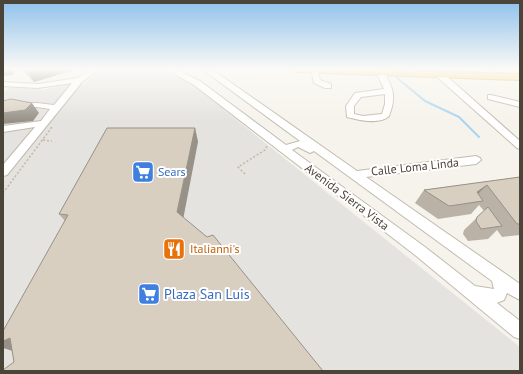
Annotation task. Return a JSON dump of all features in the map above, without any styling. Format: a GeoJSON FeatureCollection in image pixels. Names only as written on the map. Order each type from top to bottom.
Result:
{"type":"FeatureCollection","features":[{"type":"Feature","properties":{"kind":"street"},"geometry":{"type":"LineString","coordinates":[[3,172],[75,86]]}},
{"type":"Feature","properties":{"kind":"street","name":"Avenida Sierra Vista"},"geometry":{"type":"LineString","coordinates":[[200,86],[420,251],[520,331]]}},
{"type":"Feature","properties":{"kind":"street","name":"Avenida Sierra Vista"},"geometry":{"type":"LineString","coordinates":[[230,86],[520,292]]}},
{"type":"Feature","properties":{"kind":"street"},"geometry":{"type":"LineString","coordinates":[[388,86],[390,91],[389,106],[385,116],[363,119],[350,115],[350,106],[358,96],[390,91]]}},
{"type":"Feature","properties":{"kind":"street"},"geometry":{"type":"LineString","coordinates":[[452,86],[520,146]]}},
{"type":"Feature","properties":{"kind":"street"},"geometry":{"type":"LineString","coordinates":[[491,96],[520,105]]}},
{"type":"Feature","properties":{"kind":"street"},"geometry":{"type":"LineString","coordinates":[[3,106],[37,105],[57,108]]}},
{"type":"Feature","properties":{"kind":"street"},"geometry":{"type":"LineString","coordinates":[[3,129],[44,123]]}},
{"type":"Feature","properties":{"kind":"street"},"geometry":{"type":"LineString","coordinates":[[286,151],[290,146],[296,144],[303,145],[332,165],[353,175]]}},
{"type":"Feature","properties":{"kind":"street","name":"Calle Loma Linda"},"geometry":{"type":"LineString","coordinates":[[353,175],[476,160]]}},
{"type":"Feature","properties":{"kind":"street"},"geometry":{"type":"LineString","coordinates":[[471,292],[491,297],[499,295],[501,290],[498,277]]}},
{"type":"Feature","properties":{"kind":"path"},"geometry":{"type":"LineString","coordinates":[[3,192],[56,122]]}},
{"type":"Feature","properties":{"kind":"path"},"geometry":{"type":"LineString","coordinates":[[42,140],[52,140]]}},
{"type":"Feature","properties":{"kind":"path"},"geometry":{"type":"LineString","coordinates":[[244,174],[238,168],[265,150],[267,147],[266,142]]}},
{"type":"Feature","properties":{"kind":"shaded area","name":"Plaza San Luis"},"geometry":{"type":"Polygon","coordinates":[[[57,86],[195,86],[520,347],[520,371],[3,371],[3,93],[10,87],[43,90],[57,86]]]}},
{"type":"Feature","properties":{"kind":"building"},"geometry":{"type":"Polygon","coordinates":[[[11,99],[32,103],[25,110],[3,113],[3,101],[11,99]]]}},
{"type":"Feature","properties":{"kind":"building","name":"Plaza San Luis"},"geometry":{"type":"Polygon","coordinates":[[[107,128],[195,128],[177,212],[207,237],[213,235],[323,371],[3,371],[14,362],[10,338],[3,341],[3,331],[68,215],[59,214],[107,128]]]}},
{"type":"Feature","properties":{"kind":"building"},"geometry":{"type":"Polygon","coordinates":[[[520,177],[520,224],[517,224],[487,185],[477,192],[483,201],[449,206],[424,190],[520,177]]]}},
{"type":"Feature","properties":{"kind":"building"},"geometry":{"type":"Polygon","coordinates":[[[488,207],[502,226],[481,229],[476,221],[477,217],[488,207]]]}},
{"type":"Feature","properties":{"kind":"waterway"},"geometry":{"type":"LineString","coordinates":[[407,86],[425,101],[459,117],[479,137]]}},
{"type":"Feature","properties":{"kind":"place","name":"Sears"},"geometry":{"type":"Point","coordinates":[143,172]}},
{"type":"Feature","properties":{"kind":"place","name":"Italianni's"},"geometry":{"type":"Point","coordinates":[174,249]}},
{"type":"Feature","properties":{"kind":"place","name":"Plaza San Luis"},"geometry":{"type":"Point","coordinates":[149,294]}}]}
